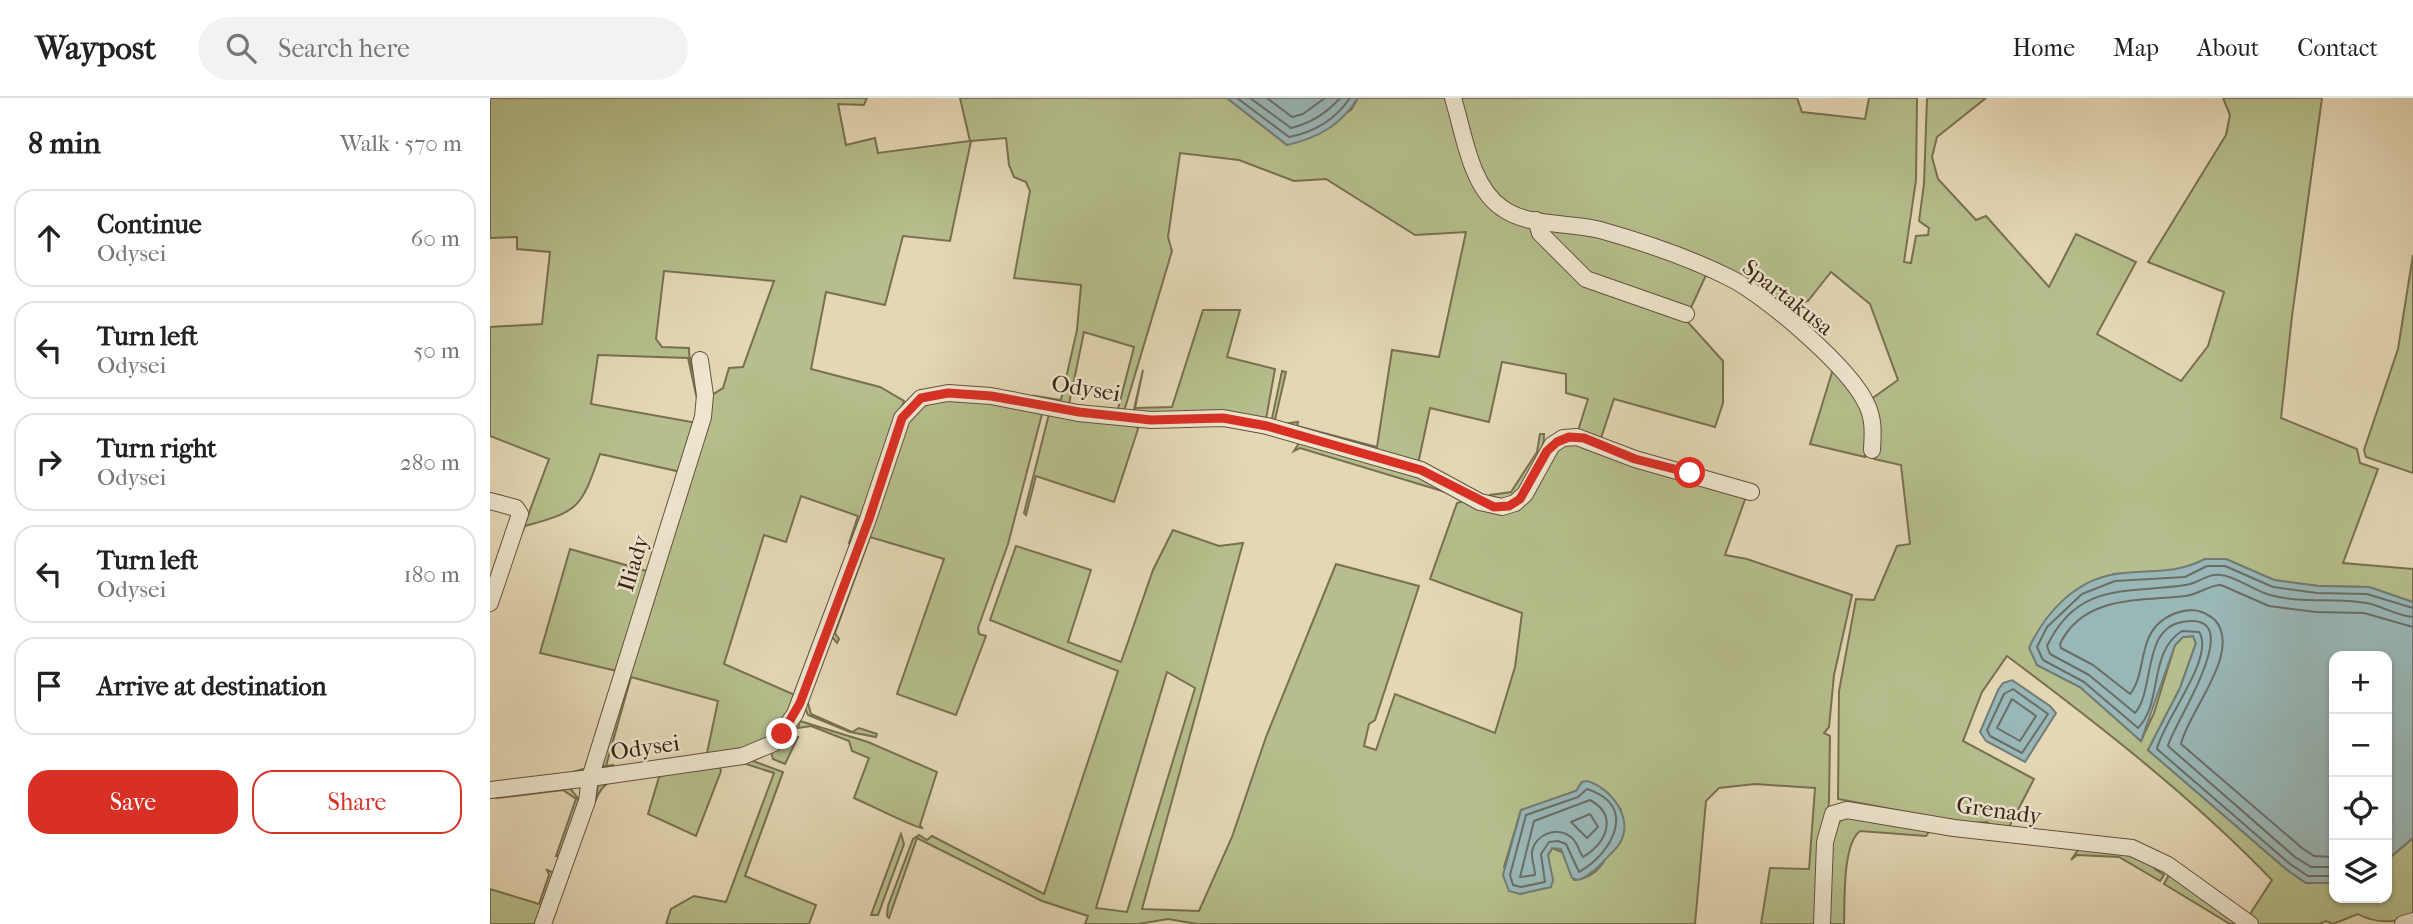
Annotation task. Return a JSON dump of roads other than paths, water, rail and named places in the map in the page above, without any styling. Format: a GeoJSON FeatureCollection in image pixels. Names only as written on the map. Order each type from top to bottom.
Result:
{"type":"FeatureCollection","features":[{"type":"Feature","properties":{"kind":"street","name":"Spartakusa"},"geometry":{"type":"LineString","coordinates":[[1453,98],[1474,167],[1485,190],[1510,214],[1602,231],[1714,272],[1745,287],[1814,344],[1858,389],[1873,425],[1872,450]]}},
{"type":"Feature","properties":{"kind":"street"},"geometry":{"type":"LineString","coordinates":[[1536,220],[1540,233],[1586,279],[1686,314]]}},
{"type":"Feature","properties":{"kind":"street","name":"Iliady"},"geometry":{"type":"LineString","coordinates":[[543,924],[587,801],[590,778],[703,416],[705,383],[700,360]]}},
{"type":"Feature","properties":{"kind":"street","name":"Odysei"},"geometry":{"type":"LineString","coordinates":[[490,790],[743,757],[766,749],[782,734],[800,703],[869,519],[902,418],[912,404],[927,396],[948,393],[991,396],[1079,412],[1151,420],[1209,417],[1248,422],[1421,470],[1494,507],[1509,506],[1520,499],[1547,451],[1557,442],[1569,437],[1584,438],[1635,459],[1751,492]]}},
{"type":"Feature","properties":{"kind":"street"},"geometry":{"type":"LineString","coordinates":[[490,501],[516,508],[520,514],[490,603]]}},
{"type":"Feature","properties":{"kind":"street","name":"Grenady"},"geometry":{"type":"LineString","coordinates":[[1822,924],[1826,831],[1833,814],[1847,810],[1954,828],[2132,849],[2168,865],[2250,924]]}},
{"type":"Feature","properties":{"kind":"street"},"geometry":{"type":"LineString","coordinates":[[2403,924],[2413,921]]}},
{"type":"Feature","properties":{"kind":"water"},"geometry":{"type":"Polygon","coordinates":[[[1227,98],[1358,98],[1344,116],[1328,129],[1287,145],[1227,98]]]}},
{"type":"Feature","properties":{"kind":"water"},"geometry":{"type":"Polygon","coordinates":[[[2205,559],[2226,559],[2274,580],[2318,586],[2369,587],[2413,602],[2413,838],[2392,856],[2392,651],[2329,651],[2329,883],[2306,883],[2286,869],[2148,750],[2180,688],[2196,643],[2193,636],[2183,637],[2175,645],[2141,741],[2080,687],[2037,665],[2029,648],[2036,635],[2063,600],[2087,583],[2116,574],[2172,569],[2205,559]]]}},
{"type":"Feature","properties":{"kind":"water"},"geometry":{"type":"Polygon","coordinates":[[[2012,680],[2056,713],[2025,762],[1986,741],[1980,732],[1998,690],[2003,683],[2012,680]]]}},
{"type":"Feature","properties":{"kind":"water"},"geometry":{"type":"Polygon","coordinates":[[[1587,781],[1604,790],[1618,805],[1624,833],[1618,846],[1593,871],[1578,880],[1572,878],[1561,849],[1552,848],[1548,855],[1553,880],[1551,887],[1520,894],[1509,891],[1503,875],[1521,810],[1576,791],[1582,782],[1587,781]]]}}]}
